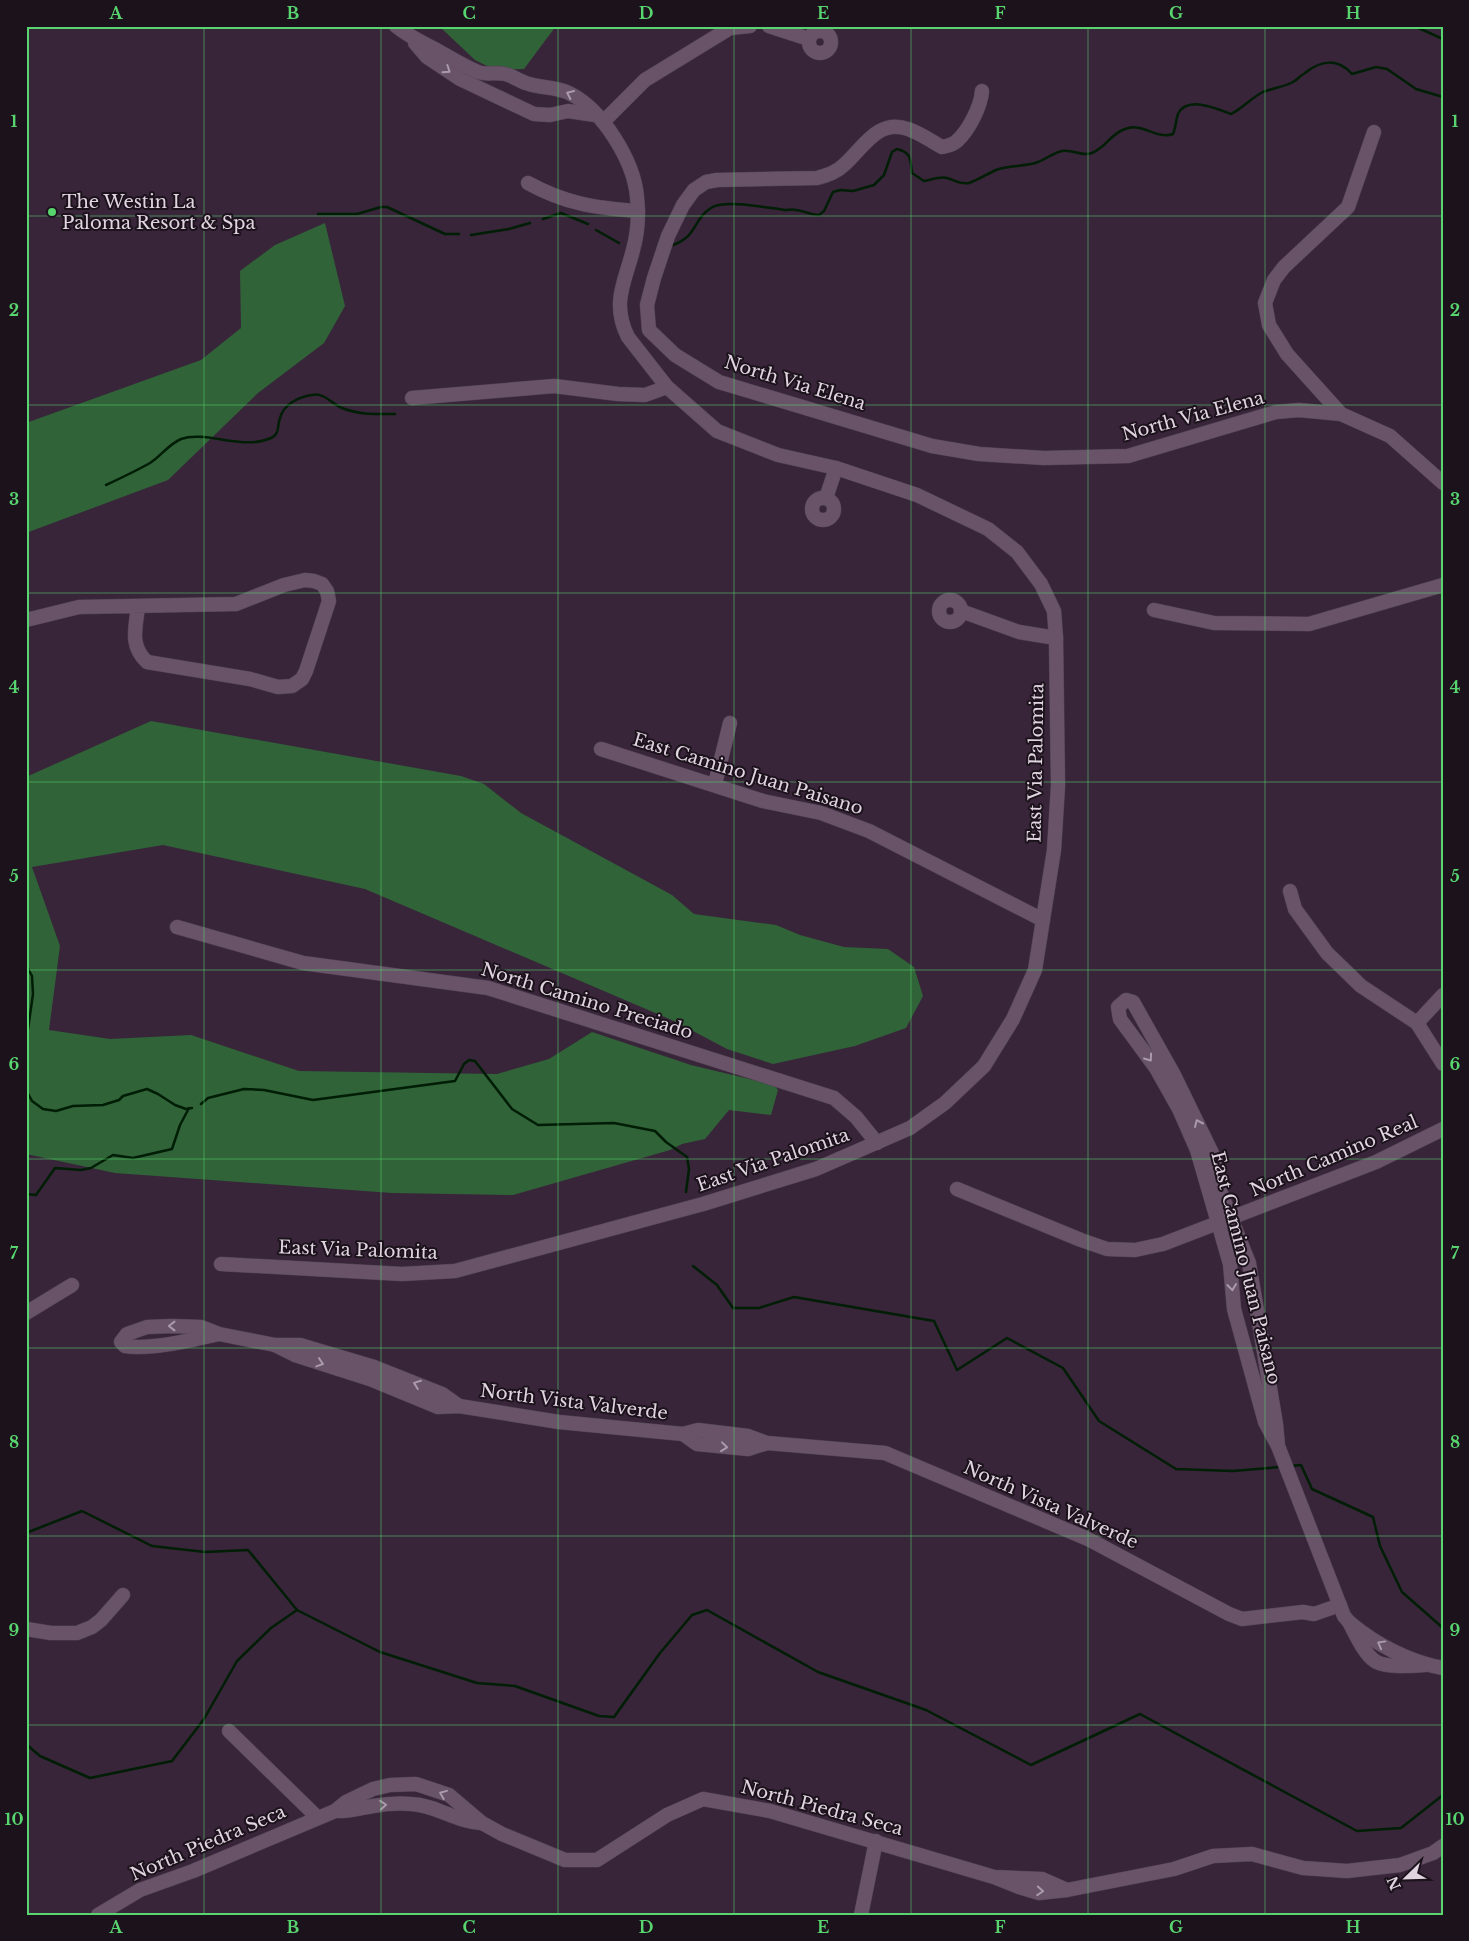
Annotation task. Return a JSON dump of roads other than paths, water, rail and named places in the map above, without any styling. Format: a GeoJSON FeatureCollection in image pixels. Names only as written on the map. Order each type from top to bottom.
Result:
{"type":"FeatureCollection","features":[{"type":"Feature","properties":{"kind":"street","name":"East Via Palomita"},"geometry":{"type":"LineString","coordinates":[[396,26],[411,38],[428,57],[460,79],[534,114],[550,115],[568,111],[599,118]]}},
{"type":"Feature","properties":{"kind":"street"},"geometry":{"type":"LineString","coordinates":[[599,118],[645,80],[730,28],[750,26]]}},
{"type":"Feature","properties":{"kind":"street"},"geometry":{"type":"LineString","coordinates":[[769,26],[810,40]]}},
{"type":"Feature","properties":{"kind":"street","name":"East Via Palomita"},"geometry":{"type":"LineString","coordinates":[[221,1264],[402,1274],[456,1271],[703,1204],[816,1169],[910,1128],[945,1103],[984,1066],[1013,1019],[1035,970],[1054,850],[1058,786],[1054,611],[1041,584],[1017,552],[988,529],[917,495],[836,468],[778,455],[716,431],[667,387],[628,337],[620,314],[619,298],[638,228],[638,211],[633,174],[615,140],[599,118],[589,106],[567,93],[557,89],[530,85],[505,74],[481,73],[411,38]]}},
{"type":"Feature","properties":{"kind":"street","name":"North Via Elena"},"geometry":{"type":"LineString","coordinates":[[982,91],[982,102],[971,122],[957,141],[952,144],[942,147],[906,128],[894,127],[872,135],[846,163],[826,176],[818,178],[717,180],[706,182],[694,190],[683,205],[668,236],[654,278],[647,306],[649,330],[675,355],[719,382],[932,446],[979,454],[1044,458],[1128,456],[1276,412],[1300,410],[1342,414]]}},
{"type":"Feature","properties":{"kind":"street"},"geometry":{"type":"LineString","coordinates":[[1374,132],[1348,207],[1284,267],[1274,280],[1265,303],[1270,326],[1287,354],[1342,414],[1390,436],[1443,483]]}},
{"type":"Feature","properties":{"kind":"street"},"geometry":{"type":"LineString","coordinates":[[528,183],[545,193],[567,201],[608,209],[638,211]]}},
{"type":"Feature","properties":{"kind":"street"},"geometry":{"type":"LineString","coordinates":[[412,398],[554,386],[618,394],[645,395],[667,387]]}},
{"type":"Feature","properties":{"kind":"street"},"geometry":{"type":"LineString","coordinates":[[826,498],[836,468]]}},
{"type":"Feature","properties":{"kind":"street"},"geometry":{"type":"LineString","coordinates":[[26,620],[79,607],[236,604],[284,585],[305,580],[322,584],[329,591],[306,672],[296,689],[278,687],[250,679],[157,664],[137,658],[135,642],[138,606]]}},
{"type":"Feature","properties":{"kind":"street"},"geometry":{"type":"LineString","coordinates":[[1154,610],[1214,623],[1309,624],[1443,585]]}},
{"type":"Feature","properties":{"kind":"street"},"geometry":{"type":"LineString","coordinates":[[961,611],[1019,632],[1056,638]]}},
{"type":"Feature","properties":{"kind":"street"},"geometry":{"type":"LineString","coordinates":[[715,784],[730,723]]}},
{"type":"Feature","properties":{"kind":"street","name":"East Camino Juan Paisano"},"geometry":{"type":"LineString","coordinates":[[600,749],[715,784],[763,801],[820,813],[869,831],[1043,920]]}},
{"type":"Feature","properties":{"kind":"street"},"geometry":{"type":"LineString","coordinates":[[1290,891],[1292,902],[1300,918],[1342,970],[1361,986],[1417,1023],[1443,1064]]}},
{"type":"Feature","properties":{"kind":"street","name":"North Camino Preciado"},"geometry":{"type":"LineString","coordinates":[[176,927],[303,963],[488,988],[596,1021],[834,1098],[856,1117],[877,1143]]}},
{"type":"Feature","properties":{"kind":"street"},"geometry":{"type":"LineString","coordinates":[[1417,1023],[1443,995]]}},
{"type":"Feature","properties":{"kind":"street","name":"East Camino Juan Paisano"},"geometry":{"type":"LineString","coordinates":[[1278,1446],[1249,1263],[1225,1220],[1198,1150],[1179,1109],[1156,1068],[1120,1019],[1118,1007],[1126,1000],[1133,1002],[1142,1016],[1194,1114],[1212,1153],[1225,1220],[1234,1309],[1265,1422],[1278,1446],[1340,1605],[1349,1622],[1362,1633],[1386,1647],[1425,1665],[1443,1668]]}},
{"type":"Feature","properties":{"kind":"street","name":"North Camino Real"},"geometry":{"type":"LineString","coordinates":[[957,1189],[1082,1240],[1118,1250],[1142,1250],[1163,1244],[1376,1162],[1443,1129]]}},
{"type":"Feature","properties":{"kind":"street"},"geometry":{"type":"LineString","coordinates":[[26,1313],[72,1285]]}},
{"type":"Feature","properties":{"kind":"street","name":"North Vista Valverde"},"geometry":{"type":"LineString","coordinates":[[219,1334],[187,1341],[134,1348],[124,1346],[121,1342],[127,1334],[147,1327],[201,1327],[219,1334],[275,1345],[300,1345],[374,1367],[442,1394],[459,1406],[559,1422],[683,1434],[698,1430],[748,1436],[767,1443],[885,1453],[1088,1539],[1229,1614],[1242,1619],[1304,1612],[1314,1614],[1340,1605]]}},
{"type":"Feature","properties":{"kind":"street"},"geometry":{"type":"LineString","coordinates":[[26,1629],[51,1633],[77,1633],[92,1627],[101,1620],[123,1595]]}},
{"type":"Feature","properties":{"kind":"street"},"geometry":{"type":"LineString","coordinates":[[229,1731],[317,1817]]}},
{"type":"Feature","properties":{"kind":"street","name":"North Piedra Seca"},"geometry":{"type":"LineString","coordinates":[[98,1915],[140,1890],[193,1871],[335,1811],[346,1802],[373,1789],[390,1785],[416,1784],[449,1795],[482,1822],[502,1834],[565,1860],[598,1860],[667,1815],[703,1799],[770,1811],[876,1841],[994,1877],[1019,1888],[1039,1893],[1067,1890],[1174,1869],[1213,1856],[1252,1854],[1303,1868],[1347,1872],[1400,1866],[1433,1853],[1443,1846]]}},
{"type":"Feature","properties":{"kind":"street","name":"North Piedra Seca"},"geometry":{"type":"LineString","coordinates":[[335,1811],[347,1812],[374,1805],[413,1804],[439,1810],[469,1822],[482,1822]]}},
{"type":"Feature","properties":{"kind":"street"},"geometry":{"type":"LineString","coordinates":[[861,1915],[876,1841]]}},
{"type":"Feature","properties":{"kind":"waterway"},"geometry":{"type":"LineString","coordinates":[[1414,26],[1443,39]]}},
{"type":"Feature","properties":{"kind":"waterway"},"geometry":{"type":"LineString","coordinates":[[673,245],[687,237],[701,217],[711,208],[718,205],[747,205],[795,210],[819,215],[824,211],[833,192],[840,190],[853,191],[874,185],[884,175],[892,152],[897,149],[908,155],[912,173],[924,181],[944,178],[960,183],[969,183],[996,170],[1033,164],[1062,151],[1092,153],[1120,131],[1132,127],[1161,135],[1173,134],[1178,114],[1182,108],[1188,105],[1203,105],[1231,114],[1263,92],[1290,84],[1317,65],[1323,63],[1341,65],[1352,74],[1376,67],[1387,69],[1416,89],[1443,97]]}},
{"type":"Feature","properties":{"kind":"waterway"},"geometry":{"type":"LineString","coordinates":[[318,214],[357,214],[387,207],[445,234],[459,234]]}},
{"type":"Feature","properties":{"kind":"waterway"},"geometry":{"type":"LineString","coordinates":[[543,219],[561,213],[588,224]]}},
{"type":"Feature","properties":{"kind":"waterway"},"geometry":{"type":"LineString","coordinates":[[471,235],[509,229],[530,223]]}},
{"type":"Feature","properties":{"kind":"waterway"},"geometry":{"type":"LineString","coordinates":[[596,230],[619,243]]}},
{"type":"Feature","properties":{"kind":"waterway"},"geometry":{"type":"LineString","coordinates":[[106,485],[150,463],[181,439],[202,437],[249,442],[271,438],[277,432],[282,413],[288,405],[297,399],[307,396],[320,395],[342,408],[355,412],[395,414]]}},
{"type":"Feature","properties":{"kind":"waterway"},"geometry":{"type":"LineString","coordinates":[[26,965],[32,976],[33,994],[26,1043]]}},
{"type":"Feature","properties":{"kind":"waterway"},"geometry":{"type":"LineString","coordinates":[[201,1104],[208,1098],[244,1089],[264,1090],[313,1100],[455,1081],[464,1064],[469,1060],[475,1061],[512,1109],[538,1125],[614,1123],[655,1131],[666,1142],[687,1157],[689,1169],[686,1192]]}},
{"type":"Feature","properties":{"kind":"waterway"},"geometry":{"type":"LineString","coordinates":[[26,1090],[32,1101],[43,1109],[56,1111],[73,1106],[103,1105],[119,1100],[123,1096],[147,1089],[175,1105],[186,1109],[192,1108]]}},
{"type":"Feature","properties":{"kind":"waterway"},"geometry":{"type":"LineString","coordinates":[[26,1194],[36,1195],[55,1168],[81,1170],[91,1168],[113,1155],[133,1158],[172,1149],[180,1125],[189,1108]]}},
{"type":"Feature","properties":{"kind":"waterway"},"geometry":{"type":"LineString","coordinates":[[693,1266],[717,1285],[733,1308],[759,1308],[794,1297],[934,1321],[957,1370],[1007,1338],[1063,1368],[1099,1421],[1176,1469],[1233,1471],[1280,1467]]}},
{"type":"Feature","properties":{"kind":"waterway"},"geometry":{"type":"LineString","coordinates":[[1291,1466],[1301,1465],[1312,1489],[1373,1517],[1380,1546],[1402,1592],[1443,1628]]}},
{"type":"Feature","properties":{"kind":"waterway"},"geometry":{"type":"LineString","coordinates":[[26,1533],[82,1511],[152,1546],[205,1552],[248,1550],[297,1610]]}},
{"type":"Feature","properties":{"kind":"waterway"},"geometry":{"type":"LineString","coordinates":[[26,1744],[40,1756],[90,1778],[172,1761],[204,1719],[237,1661],[271,1628],[297,1610],[380,1652],[477,1683],[515,1686],[599,1716],[614,1717],[660,1653],[692,1615],[707,1610],[818,1672],[926,1710],[1031,1765],[1140,1714],[1357,1831],[1401,1828],[1443,1795]]}},
{"type":"Feature","properties":{"kind":"place","name":"The Westin La Paloma Resort & Spa"},"geometry":{"type":"Point","coordinates":[52,212]}}]}
